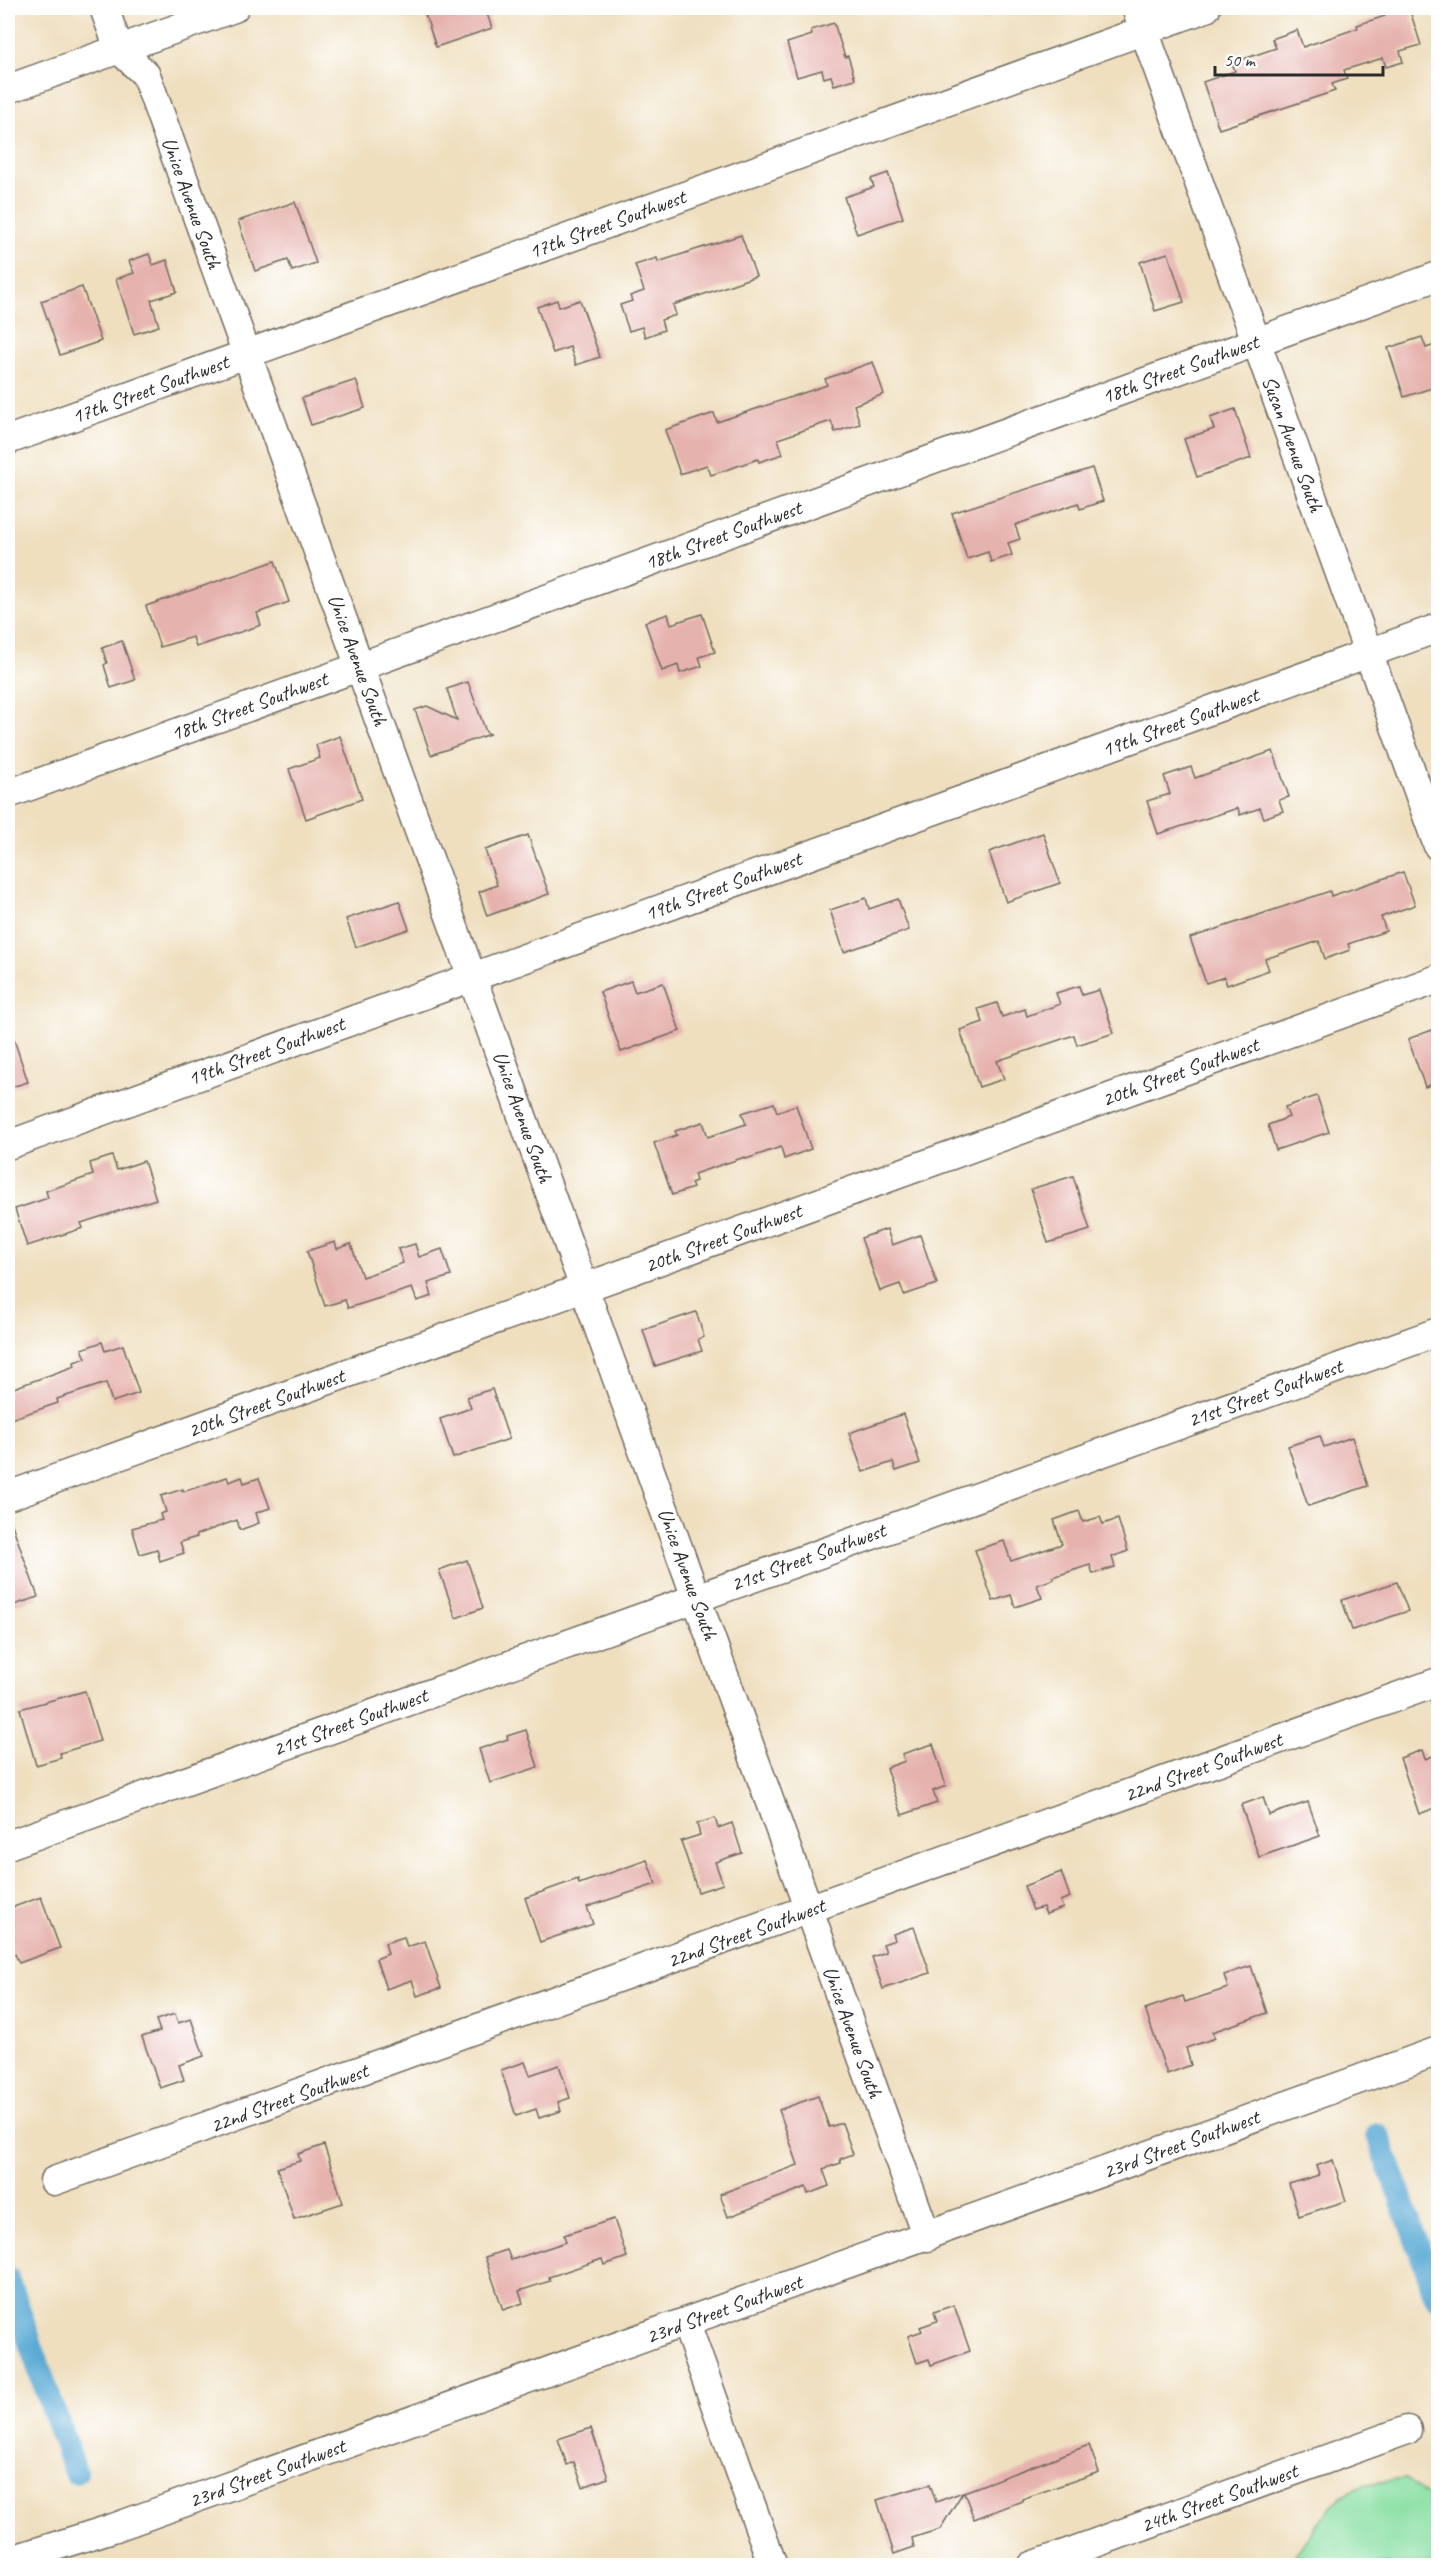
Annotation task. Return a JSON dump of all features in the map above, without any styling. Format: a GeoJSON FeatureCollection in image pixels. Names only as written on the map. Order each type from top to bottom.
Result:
{"type":"FeatureCollection","features":[{"type":"Feature","properties":{"kind":"street","name":"Unice Avenue South"},"geometry":{"type":"LineString","coordinates":[[104,8],[119,49],[146,75],[927,2237]]}},
{"type":"Feature","properties":{"kind":"street"},"geometry":{"type":"LineString","coordinates":[[8,89],[234,8]]}},
{"type":"Feature","properties":{"kind":"street","name":"17th Street Southwest"},"geometry":{"type":"LineString","coordinates":[[8,440],[248,354],[1140,19],[1206,8]]}},
{"type":"Feature","properties":{"kind":"street","name":"Susan Avenue South"},"geometry":{"type":"LineString","coordinates":[[1140,19],[1438,846]]}},
{"type":"Feature","properties":{"kind":"street","name":"18th Street Southwest"},"geometry":{"type":"LineString","coordinates":[[8,794],[1438,276]]}},
{"type":"Feature","properties":{"kind":"street","name":"19th Street Southwest"},"geometry":{"type":"LineString","coordinates":[[8,1145],[1438,628]]}},
{"type":"Feature","properties":{"kind":"street","name":"20th Street Southwest"},"geometry":{"type":"LineString","coordinates":[[8,1496],[1438,980]]}},
{"type":"Feature","properties":{"kind":"street","name":"21st Street Southwest"},"geometry":{"type":"LineString","coordinates":[[8,1845],[1438,1332]]}},
{"type":"Feature","properties":{"kind":"street","name":"22nd Street Southwest"},"geometry":{"type":"LineString","coordinates":[[54,2181],[1438,1682]]}},
{"type":"Feature","properties":{"kind":"street","name":"23rd Street Southwest"},"geometry":{"type":"LineString","coordinates":[[8,2561],[114,2528],[1438,2051]]}},
{"type":"Feature","properties":{"kind":"street"},"geometry":{"type":"LineString","coordinates":[[686,2323],[773,2565]]}},
{"type":"Feature","properties":{"kind":"street","name":"24th Street Southwest"},"geometry":{"type":"LineString","coordinates":[[1032,2565],[1407,2430]]}},
{"type":"Feature","properties":{"kind":"green space"},"geometry":{"type":"Polygon","coordinates":[[[1406,2479],[1438,2504],[1438,2565],[1286,2565],[1330,2508],[1352,2490],[1364,2485],[1406,2479]]]}},
{"type":"Feature","properties":{"kind":"building"},"geometry":{"type":"Polygon","coordinates":[[[423,8],[485,8],[492,28],[436,47],[423,8]]]}},
{"type":"Feature","properties":{"kind":"building"},"geometry":{"type":"Polygon","coordinates":[[[1382,8],[1409,8],[1421,45],[1400,51],[1403,62],[1386,67],[1383,58],[1344,70],[1347,79],[1332,84],[1335,91],[1219,129],[1203,82],[1235,71],[1232,63],[1276,48],[1272,39],[1297,30],[1303,47],[1385,16],[1382,8]]]}},
{"type":"Feature","properties":{"kind":"building"},"geometry":{"type":"Polygon","coordinates":[[[834,23],[855,79],[834,85],[831,76],[824,78],[822,70],[797,77],[787,43],[812,35],[811,30],[834,23]]]}},
{"type":"Feature","properties":{"kind":"building"},"geometry":{"type":"Polygon","coordinates":[[[888,173],[903,218],[857,234],[844,197],[874,187],[871,179],[888,173]]]}},
{"type":"Feature","properties":{"kind":"building"},"geometry":{"type":"Polygon","coordinates":[[[295,202],[316,263],[292,271],[288,260],[255,271],[238,221],[295,202]]]}},
{"type":"Feature","properties":{"kind":"building"},"geometry":{"type":"Polygon","coordinates":[[[741,235],[756,276],[673,305],[676,315],[661,320],[664,330],[645,337],[642,327],[629,331],[620,305],[632,301],[630,296],[644,291],[635,265],[657,258],[658,262],[741,235]]]}},
{"type":"Feature","properties":{"kind":"building"},"geometry":{"type":"Polygon","coordinates":[[[1168,253],[1184,302],[1155,311],[1140,262],[1168,253]]]}},
{"type":"Feature","properties":{"kind":"building"},"geometry":{"type":"Polygon","coordinates":[[[149,254],[153,265],[167,260],[177,292],[151,300],[159,326],[134,334],[116,279],[134,273],[129,261],[149,254]]]}},
{"type":"Feature","properties":{"kind":"building"},"geometry":{"type":"Polygon","coordinates":[[[82,287],[101,341],[60,355],[41,301],[82,287]]]}},
{"type":"Feature","properties":{"kind":"building"},"geometry":{"type":"Polygon","coordinates":[[[557,300],[559,307],[580,300],[600,357],[576,365],[570,347],[553,353],[537,307],[557,300]]]}},
{"type":"Feature","properties":{"kind":"building"},"geometry":{"type":"Polygon","coordinates":[[[1422,337],[1426,348],[1438,344],[1438,386],[1404,397],[1388,348],[1422,337]]]}},
{"type":"Feature","properties":{"kind":"building"},"geometry":{"type":"Polygon","coordinates":[[[873,362],[884,394],[854,405],[860,424],[835,432],[831,421],[778,439],[783,454],[759,462],[758,459],[711,475],[707,465],[680,474],[665,430],[714,413],[717,422],[827,385],[825,379],[873,362]]]}},
{"type":"Feature","properties":{"kind":"building"},"geometry":{"type":"Polygon","coordinates":[[[356,380],[365,408],[311,425],[302,398],[356,380]]]}},
{"type":"Feature","properties":{"kind":"building"},"geometry":{"type":"Polygon","coordinates":[[[1235,409],[1251,458],[1197,477],[1184,439],[1214,429],[1210,418],[1235,409]]]}},
{"type":"Feature","properties":{"kind":"building"},"geometry":{"type":"Polygon","coordinates":[[[1092,468],[1103,501],[1080,509],[1078,503],[1015,525],[1020,539],[1008,543],[1012,555],[991,562],[988,552],[967,559],[952,513],[1092,468]]]}},
{"type":"Feature","properties":{"kind":"building"},"geometry":{"type":"Polygon","coordinates":[[[275,561],[289,602],[257,613],[261,625],[196,647],[193,637],[160,647],[146,606],[275,561]]]}},
{"type":"Feature","properties":{"kind":"building"},"geometry":{"type":"Polygon","coordinates":[[[668,614],[671,624],[702,614],[715,652],[699,657],[702,666],[680,673],[678,665],[662,671],[645,622],[668,614]]]}},
{"type":"Feature","properties":{"kind":"building"},"geometry":{"type":"Polygon","coordinates":[[[122,641],[135,680],[111,688],[102,648],[122,641]]]}},
{"type":"Feature","properties":{"kind":"building"},"geometry":{"type":"Polygon","coordinates":[[[468,682],[486,732],[490,734],[431,755],[415,710],[427,706],[457,720],[447,689],[468,682]]]}},
{"type":"Feature","properties":{"kind":"building"},"geometry":{"type":"Polygon","coordinates":[[[340,736],[362,799],[306,819],[289,769],[320,758],[316,745],[340,736]]]}},
{"type":"Feature","properties":{"kind":"building"},"geometry":{"type":"Polygon","coordinates":[[[1273,751],[1289,797],[1279,800],[1283,811],[1264,818],[1260,808],[1240,815],[1238,808],[1158,834],[1147,801],[1170,794],[1164,776],[1191,767],[1195,778],[1273,751]]]}},
{"type":"Feature","properties":{"kind":"building"},"geometry":{"type":"Polygon","coordinates":[[[1043,833],[1060,883],[1006,902],[989,852],[1043,833]]]}},
{"type":"Feature","properties":{"kind":"building"},"geometry":{"type":"Polygon","coordinates":[[[528,835],[549,894],[487,916],[479,892],[497,885],[485,850],[528,835]]]}},
{"type":"Feature","properties":{"kind":"building"},"geometry":{"type":"Polygon","coordinates":[[[1403,872],[1415,905],[1381,917],[1386,931],[1348,944],[1350,950],[1325,959],[1319,941],[1265,959],[1269,970],[1227,985],[1224,977],[1206,983],[1190,938],[1330,891],[1331,896],[1403,872]]]}},
{"type":"Feature","properties":{"kind":"building"},"geometry":{"type":"Polygon","coordinates":[[[866,898],[869,909],[898,899],[909,930],[844,952],[830,910],[866,898]]]}},
{"type":"Feature","properties":{"kind":"building"},"geometry":{"type":"Polygon","coordinates":[[[399,901],[409,929],[356,947],[346,919],[399,901]]]}},
{"type":"Feature","properties":{"kind":"building"},"geometry":{"type":"Polygon","coordinates":[[[631,981],[635,992],[663,983],[680,1031],[621,1052],[600,992],[631,981]]]}},
{"type":"Feature","properties":{"kind":"building"},"geometry":{"type":"Polygon","coordinates":[[[1079,986],[1082,995],[1099,990],[1114,1033],[1077,1045],[1074,1035],[997,1061],[1004,1079],[979,1087],[960,1030],[983,1022],[978,1009],[997,1003],[1002,1017],[1025,1009],[1027,1016],[1060,1004],[1056,993],[1079,986]]]}},
{"type":"Feature","properties":{"kind":"building"},"geometry":{"type":"Polygon","coordinates":[[[11,1030],[28,1082],[8,1088],[8,1031],[11,1030]]]}},
{"type":"Feature","properties":{"kind":"building"},"geometry":{"type":"Polygon","coordinates":[[[1432,1030],[1438,1049],[1438,1082],[1425,1087],[1408,1039],[1432,1030]]]}},
{"type":"Feature","properties":{"kind":"building"},"geometry":{"type":"Polygon","coordinates":[[[1317,1096],[1329,1132],[1276,1150],[1268,1125],[1289,1117],[1285,1107],[1317,1096]]]}},
{"type":"Feature","properties":{"kind":"building"},"geometry":{"type":"Polygon","coordinates":[[[774,1103],[777,1112],[796,1105],[811,1149],[784,1159],[781,1147],[746,1159],[745,1157],[694,1174],[696,1181],[691,1183],[693,1188],[672,1195],[654,1143],[677,1135],[675,1131],[703,1122],[708,1137],[746,1124],[742,1113],[774,1103]]]}},
{"type":"Feature","properties":{"kind":"building"},"geometry":{"type":"Polygon","coordinates":[[[112,1156],[117,1170],[144,1161],[156,1199],[81,1223],[83,1228],[27,1246],[15,1209],[48,1198],[46,1191],[93,1175],[90,1163],[112,1156]]]}},
{"type":"Feature","properties":{"kind":"building"},"geometry":{"type":"Polygon","coordinates":[[[1073,1176],[1090,1230],[1048,1243],[1031,1189],[1073,1176]]]}},
{"type":"Feature","properties":{"kind":"building"},"geometry":{"type":"Polygon","coordinates":[[[887,1229],[892,1245],[920,1235],[937,1284],[904,1295],[900,1284],[880,1291],[861,1238],[887,1229]]]}},
{"type":"Feature","properties":{"kind":"building"},"geometry":{"type":"Polygon","coordinates":[[[335,1242],[337,1249],[351,1244],[362,1277],[403,1263],[398,1249],[415,1244],[419,1257],[442,1249],[451,1276],[428,1283],[432,1296],[417,1301],[412,1288],[348,1308],[345,1300],[325,1306],[307,1251],[335,1242]]]}},
{"type":"Feature","properties":{"kind":"building"},"geometry":{"type":"Polygon","coordinates":[[[696,1312],[704,1337],[698,1339],[702,1351],[655,1366],[643,1330],[696,1312]]]}},
{"type":"Feature","properties":{"kind":"building"},"geometry":{"type":"Polygon","coordinates":[[[102,1342],[105,1351],[123,1345],[139,1393],[112,1402],[106,1383],[57,1399],[58,1403],[8,1420],[8,1390],[75,1366],[74,1362],[86,1358],[82,1349],[102,1342]]]}},
{"type":"Feature","properties":{"kind":"building"},"geometry":{"type":"Polygon","coordinates":[[[492,1389],[509,1439],[453,1458],[440,1419],[471,1408],[467,1397],[492,1389]]]}},
{"type":"Feature","properties":{"kind":"building"},"geometry":{"type":"Polygon","coordinates":[[[903,1414],[920,1463],[896,1471],[893,1462],[863,1472],[849,1433],[903,1414]]]}},
{"type":"Feature","properties":{"kind":"building"},"geometry":{"type":"Polygon","coordinates":[[[1320,1436],[1324,1447],[1352,1437],[1368,1486],[1308,1506],[1288,1446],[1320,1436]]]}},
{"type":"Feature","properties":{"kind":"building"},"geometry":{"type":"Polygon","coordinates":[[[227,1477],[229,1482],[242,1477],[244,1483],[259,1478],[270,1508],[256,1513],[259,1523],[240,1530],[237,1520],[196,1535],[197,1537],[180,1542],[184,1553],[160,1561],[157,1549],[140,1554],[132,1528],[162,1520],[160,1514],[166,1512],[161,1496],[183,1489],[183,1492],[227,1477]]]}},
{"type":"Feature","properties":{"kind":"building"},"geometry":{"type":"Polygon","coordinates":[[[1079,1511],[1083,1522],[1100,1517],[1103,1524],[1118,1519],[1128,1551],[1112,1557],[1115,1567],[1093,1574],[1090,1565],[1053,1577],[1054,1579],[1037,1585],[1042,1598],[1015,1607],[1011,1595],[993,1601],[975,1550],[1004,1541],[1011,1561],[1062,1544],[1054,1520],[1079,1511]]]}},
{"type":"Feature","properties":{"kind":"building"},"geometry":{"type":"Polygon","coordinates":[[[8,1519],[10,1519],[38,1597],[8,1607],[8,1519]]]}},
{"type":"Feature","properties":{"kind":"building"},"geometry":{"type":"Polygon","coordinates":[[[467,1560],[483,1608],[456,1618],[439,1570],[467,1560]]]}},
{"type":"Feature","properties":{"kind":"building"},"geometry":{"type":"Polygon","coordinates":[[[1397,1582],[1408,1611],[1352,1630],[1342,1600],[1397,1582]]]}},
{"type":"Feature","properties":{"kind":"building"},"geometry":{"type":"Polygon","coordinates":[[[85,1691],[100,1741],[60,1753],[61,1758],[36,1765],[20,1709],[85,1691]]]}},
{"type":"Feature","properties":{"kind":"building"},"geometry":{"type":"Polygon","coordinates":[[[526,1730],[538,1767],[490,1783],[479,1749],[526,1730]]]}},
{"type":"Feature","properties":{"kind":"building"},"geometry":{"type":"Polygon","coordinates":[[[933,1744],[946,1786],[933,1791],[937,1803],[902,1815],[886,1768],[905,1761],[902,1754],[933,1744]]]}},
{"type":"Feature","properties":{"kind":"building"},"geometry":{"type":"Polygon","coordinates":[[[1422,1750],[1425,1759],[1438,1754],[1438,1807],[1419,1814],[1400,1758],[1422,1750]]]}},
{"type":"Feature","properties":{"kind":"building"},"geometry":{"type":"Polygon","coordinates":[[[1263,1797],[1269,1815],[1308,1802],[1320,1836],[1259,1857],[1241,1805],[1263,1797]]]}},
{"type":"Feature","properties":{"kind":"building"},"geometry":{"type":"Polygon","coordinates":[[[715,1818],[718,1828],[732,1823],[742,1853],[715,1862],[723,1884],[698,1892],[681,1841],[700,1835],[697,1824],[715,1818]]]}},
{"type":"Feature","properties":{"kind":"building"},"geometry":{"type":"Polygon","coordinates":[[[647,1860],[656,1884],[587,1907],[593,1924],[540,1942],[525,1898],[578,1879],[579,1884],[647,1860]]]}},
{"type":"Feature","properties":{"kind":"building"},"geometry":{"type":"Polygon","coordinates":[[[1061,1872],[1070,1897],[1060,1901],[1063,1908],[1046,1914],[1043,1907],[1033,1910],[1024,1886],[1061,1872]]]}},
{"type":"Feature","properties":{"kind":"building"},"geometry":{"type":"Polygon","coordinates":[[[41,1897],[60,1948],[19,1963],[15,1954],[8,1956],[8,1909],[41,1897]]]}},
{"type":"Feature","properties":{"kind":"building"},"geometry":{"type":"Polygon","coordinates":[[[914,1927],[930,1973],[883,1989],[872,1957],[886,1952],[883,1944],[895,1940],[893,1934],[914,1927]]]}},
{"type":"Feature","properties":{"kind":"building"},"geometry":{"type":"Polygon","coordinates":[[[404,1937],[407,1947],[425,1941],[441,1988],[417,1996],[412,1980],[386,1989],[376,1959],[388,1954],[385,1943],[404,1937]]]}},
{"type":"Feature","properties":{"kind":"building"},"geometry":{"type":"Polygon","coordinates":[[[1251,1966],[1267,2013],[1212,2032],[1215,2038],[1186,2048],[1191,2065],[1167,2074],[1145,2009],[1183,1996],[1185,2002],[1228,1988],[1224,1975],[1251,1966]]]}},
{"type":"Feature","properties":{"kind":"building"},"geometry":{"type":"Polygon","coordinates":[[[175,2014],[178,2023],[191,2019],[204,2056],[179,2065],[184,2080],[160,2088],[142,2037],[160,2031],[156,2020],[175,2014]]]}},
{"type":"Feature","properties":{"kind":"building"},"geometry":{"type":"Polygon","coordinates":[[[525,2062],[530,2075],[559,2065],[570,2098],[558,2102],[561,2111],[539,2118],[536,2109],[516,2116],[501,2070],[525,2062]]]}},
{"type":"Feature","properties":{"kind":"building"},"geometry":{"type":"Polygon","coordinates":[[[818,2096],[829,2127],[842,2123],[853,2154],[840,2159],[841,2163],[823,2169],[829,2186],[808,2194],[806,2187],[728,2217],[720,2194],[798,2165],[779,2110],[818,2096]]]}},
{"type":"Feature","properties":{"kind":"building"},"geometry":{"type":"Polygon","coordinates":[[[324,2145],[343,2203],[294,2219],[277,2168],[300,2161],[298,2154],[324,2145]]]}},
{"type":"Feature","properties":{"kind":"building"},"geometry":{"type":"Polygon","coordinates":[[[1333,2160],[1346,2201],[1299,2216],[1289,2184],[1319,2175],[1316,2166],[1333,2160]]]}},
{"type":"Feature","properties":{"kind":"building"},"geometry":{"type":"Polygon","coordinates":[[[614,2219],[627,2257],[604,2265],[602,2259],[549,2277],[550,2281],[519,2291],[523,2303],[503,2310],[485,2257],[507,2250],[511,2260],[566,2242],[564,2235],[614,2219]]]}},
{"type":"Feature","properties":{"kind":"building"},"geometry":{"type":"Polygon","coordinates":[[[954,2305],[970,2351],[931,2365],[929,2359],[917,2363],[908,2336],[922,2331],[920,2327],[937,2321],[934,2312],[954,2305]]]}},
{"type":"Feature","properties":{"kind":"building"},"geometry":{"type":"Polygon","coordinates":[[[591,2428],[608,2478],[583,2487],[574,2462],[567,2465],[558,2439],[591,2428]]]}},
{"type":"Feature","properties":{"kind":"building"},"geometry":{"type":"Polygon","coordinates":[[[1089,2445],[1099,2472],[1022,2499],[1022,2501],[974,2519],[964,2492],[1089,2445]]]}},
{"type":"Feature","properties":{"kind":"building"},"geometry":{"type":"Polygon","coordinates":[[[930,2484],[936,2502],[963,2492],[940,2529],[912,2538],[914,2547],[894,2554],[877,2500],[930,2484]]]}},
{"type":"Feature","properties":{"kind":"waterway"},"geometry":{"type":"LineString","coordinates":[[1378,2135],[1438,2300]]}},
{"type":"Feature","properties":{"kind":"waterway"},"geometry":{"type":"LineString","coordinates":[[8,2279],[75,2472]]}}]}
